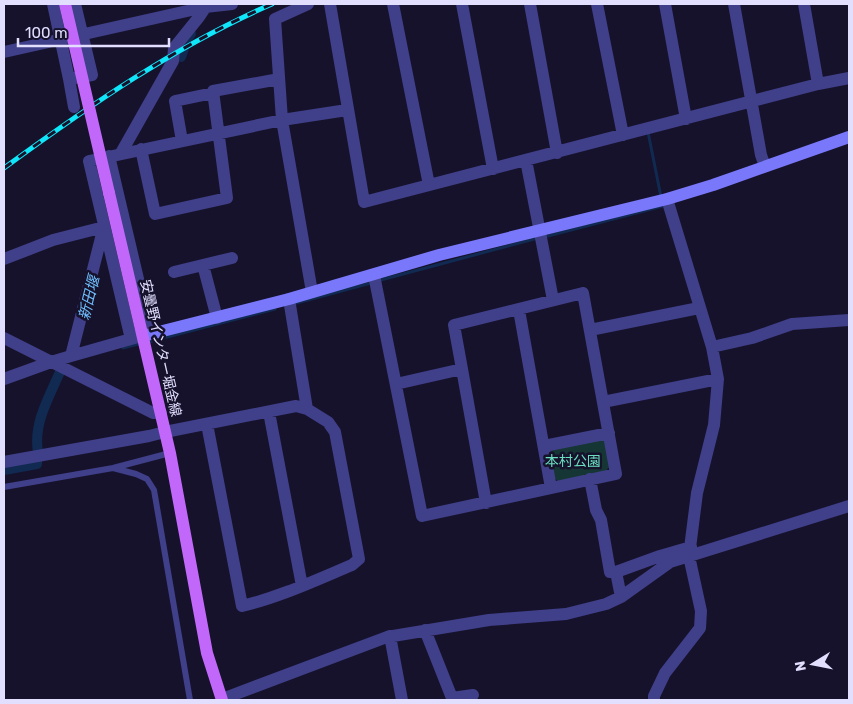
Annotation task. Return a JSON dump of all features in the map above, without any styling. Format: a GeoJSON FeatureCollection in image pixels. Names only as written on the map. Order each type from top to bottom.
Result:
{"type":"FeatureCollection","features":[{"type":"Feature","properties":{"kind":"main road","name":"安曇野インター堀金線"},"geometry":{"type":"LineString","coordinates":[[64,4],[161,412],[207,653],[222,700]]}},
{"type":"Feature","properties":{"kind":"street"},"geometry":{"type":"LineString","coordinates":[[53,4],[74,107]]}},
{"type":"Feature","properties":{"kind":"street"},"geometry":{"type":"LineString","coordinates":[[69,79],[92,75],[75,4]]}},
{"type":"Feature","properties":{"kind":"street"},"geometry":{"type":"LineString","coordinates":[[4,52],[184,8],[232,4]]}},
{"type":"Feature","properties":{"kind":"street"},"geometry":{"type":"LineString","coordinates":[[308,4],[274,19],[282,120],[312,292]]}},
{"type":"Feature","properties":{"kind":"street"},"geometry":{"type":"LineString","coordinates":[[330,4],[364,202],[818,84],[849,78]]}},
{"type":"Feature","properties":{"kind":"street"},"geometry":{"type":"LineString","coordinates":[[393,4],[429,185]]}},
{"type":"Feature","properties":{"kind":"street"},"geometry":{"type":"LineString","coordinates":[[462,4],[493,169]]}},
{"type":"Feature","properties":{"kind":"street"},"geometry":{"type":"LineString","coordinates":[[530,4],[557,153]]}},
{"type":"Feature","properties":{"kind":"street"},"geometry":{"type":"LineString","coordinates":[[598,4],[623,136]]}},
{"type":"Feature","properties":{"kind":"street"},"geometry":{"type":"LineString","coordinates":[[665,4],[686,119]]}},
{"type":"Feature","properties":{"kind":"street"},"geometry":{"type":"LineString","coordinates":[[734,4],[761,155],[765,166]]}},
{"type":"Feature","properties":{"kind":"street"},"geometry":{"type":"LineString","coordinates":[[804,4],[818,84]]}},
{"type":"Feature","properties":{"kind":"street"},"geometry":{"type":"LineString","coordinates":[[142,336],[115,154],[173,61],[174,48],[199,17],[206,5]]}},
{"type":"Feature","properties":{"kind":"street"},"geometry":{"type":"LineString","coordinates":[[182,141],[175,101],[213,93],[213,91],[279,79]]}},
{"type":"Feature","properties":{"kind":"street"},"geometry":{"type":"LineString","coordinates":[[141,149],[155,214],[228,198],[213,93]]}},
{"type":"Feature","properties":{"kind":"street"},"geometry":{"type":"LineString","coordinates":[[142,336],[104,227],[89,160],[282,120],[347,110]]}},
{"type":"Feature","properties":{"kind":"street"},"geometry":{"type":"LineString","coordinates":[[4,379],[71,356],[289,299],[439,255],[668,199],[849,136]]}},
{"type":"Feature","properties":{"kind":"street"},"geometry":{"type":"LineString","coordinates":[[526,160],[552,300]]}},
{"type":"Feature","properties":{"kind":"street"},"geometry":{"type":"LineString","coordinates":[[654,700],[654,696],[665,673],[700,628],[701,611],[690,552],[697,494],[714,425],[718,379],[712,347],[668,199]]}},
{"type":"Feature","properties":{"kind":"street"},"geometry":{"type":"LineString","coordinates":[[4,259],[53,240],[104,227]]}},
{"type":"Feature","properties":{"kind":"street"},"geometry":{"type":"LineString","coordinates":[[71,356],[104,227]]}},
{"type":"Feature","properties":{"kind":"street"},"geometry":{"type":"LineString","coordinates":[[174,272],[232,258]]}},
{"type":"Feature","properties":{"kind":"street"},"geometry":{"type":"LineString","coordinates":[[203,265],[217,318]]}},
{"type":"Feature","properties":{"kind":"street"},"geometry":{"type":"LineString","coordinates":[[374,275],[422,516],[486,503],[616,474],[583,293],[454,325],[486,503]]}},
{"type":"Feature","properties":{"kind":"street"},"geometry":{"type":"LineString","coordinates":[[289,299],[307,408]]}},
{"type":"Feature","properties":{"kind":"street"},"geometry":{"type":"LineString","coordinates":[[590,330],[699,308]]}},
{"type":"Feature","properties":{"kind":"street"},"geometry":{"type":"LineString","coordinates":[[519,310],[551,488]]}},
{"type":"Feature","properties":{"kind":"street"},"geometry":{"type":"LineString","coordinates":[[712,347],[752,338],[792,324],[849,320]]}},
{"type":"Feature","properties":{"kind":"street"},"geometry":{"type":"LineString","coordinates":[[4,338],[153,414],[161,412]]}},
{"type":"Feature","properties":{"kind":"street"},"geometry":{"type":"LineString","coordinates":[[396,384],[462,369]]}},
{"type":"Feature","properties":{"kind":"street"},"geometry":{"type":"LineString","coordinates":[[603,402],[718,379]]}},
{"type":"Feature","properties":{"kind":"street"},"geometry":{"type":"LineString","coordinates":[[4,462],[149,436],[165,432],[296,406],[307,408],[328,422],[335,432],[358,559],[352,565],[302,586],[242,606],[207,424]]}},
{"type":"Feature","properties":{"kind":"street"},"geometry":{"type":"LineString","coordinates":[[268,412],[302,586]]}},
{"type":"Feature","properties":{"kind":"street"},"geometry":{"type":"LineString","coordinates":[[544,446],[608,433]]}},
{"type":"Feature","properties":{"kind":"street"},"geometry":{"type":"LineString","coordinates":[[590,480],[596,510],[601,520],[610,572],[616,572],[660,556],[690,552],[849,506]]}},
{"type":"Feature","properties":{"kind":"street"},"geometry":{"type":"LineString","coordinates":[[222,700],[390,636],[489,620],[566,614],[606,604],[621,597],[670,562],[690,552]]}},
{"type":"Feature","properties":{"kind":"street"},"geometry":{"type":"LineString","coordinates":[[616,572],[621,597]]}},
{"type":"Feature","properties":{"kind":"street"},"geometry":{"type":"LineString","coordinates":[[425,630],[452,698],[473,695]]}},
{"type":"Feature","properties":{"kind":"street"},"geometry":{"type":"LineString","coordinates":[[390,636],[402,700]]}},
{"type":"Feature","properties":{"kind":"lane"},"geometry":{"type":"LineString","coordinates":[[4,487],[113,468],[170,453]]}},
{"type":"Feature","properties":{"kind":"lane"},"geometry":{"type":"LineString","coordinates":[[113,468],[147,479],[154,490],[190,700]]}},
{"type":"Feature","properties":{"kind":"green space","name":"本村公園"},"geometry":{"type":"Polygon","coordinates":[[[601,438],[605,442],[610,466],[605,472],[559,482],[554,478],[549,452],[553,447],[601,438]]]}},
{"type":"Feature","properties":{"kind":"waterway","name":"新田堰"},"geometry":{"type":"LineString","coordinates":[[181,57],[191,34]]}},
{"type":"Feature","properties":{"kind":"waterway"},"geometry":{"type":"LineString","coordinates":[[648,132],[661,197]]}},
{"type":"Feature","properties":{"kind":"waterway"},"geometry":{"type":"LineString","coordinates":[[544,237],[663,206],[663,203]]}},
{"type":"Feature","properties":{"kind":"waterway"},"geometry":{"type":"LineString","coordinates":[[377,281],[538,238]]}},
{"type":"Feature","properties":{"kind":"waterway"},"geometry":{"type":"LineString","coordinates":[[293,304],[371,283]]}},
{"type":"Feature","properties":{"kind":"waterway"},"geometry":{"type":"LineString","coordinates":[[148,342],[275,309]]}},
{"type":"Feature","properties":{"kind":"waterway"},"geometry":{"type":"LineString","coordinates":[[123,348],[142,343]]}},
{"type":"Feature","properties":{"kind":"waterway","name":"新田堰"},"geometry":{"type":"LineString","coordinates":[[38,452],[37,442],[40,421],[60,372]]}},
{"type":"Feature","properties":{"kind":"waterway","name":"新田堰"},"geometry":{"type":"LineString","coordinates":[[4,470],[37,464],[37,460]]}},
{"type":"Feature","properties":{"kind":"railway"},"geometry":{"type":"LineString","coordinates":[[4,168],[134,78],[201,39],[272,4]]}}]}
